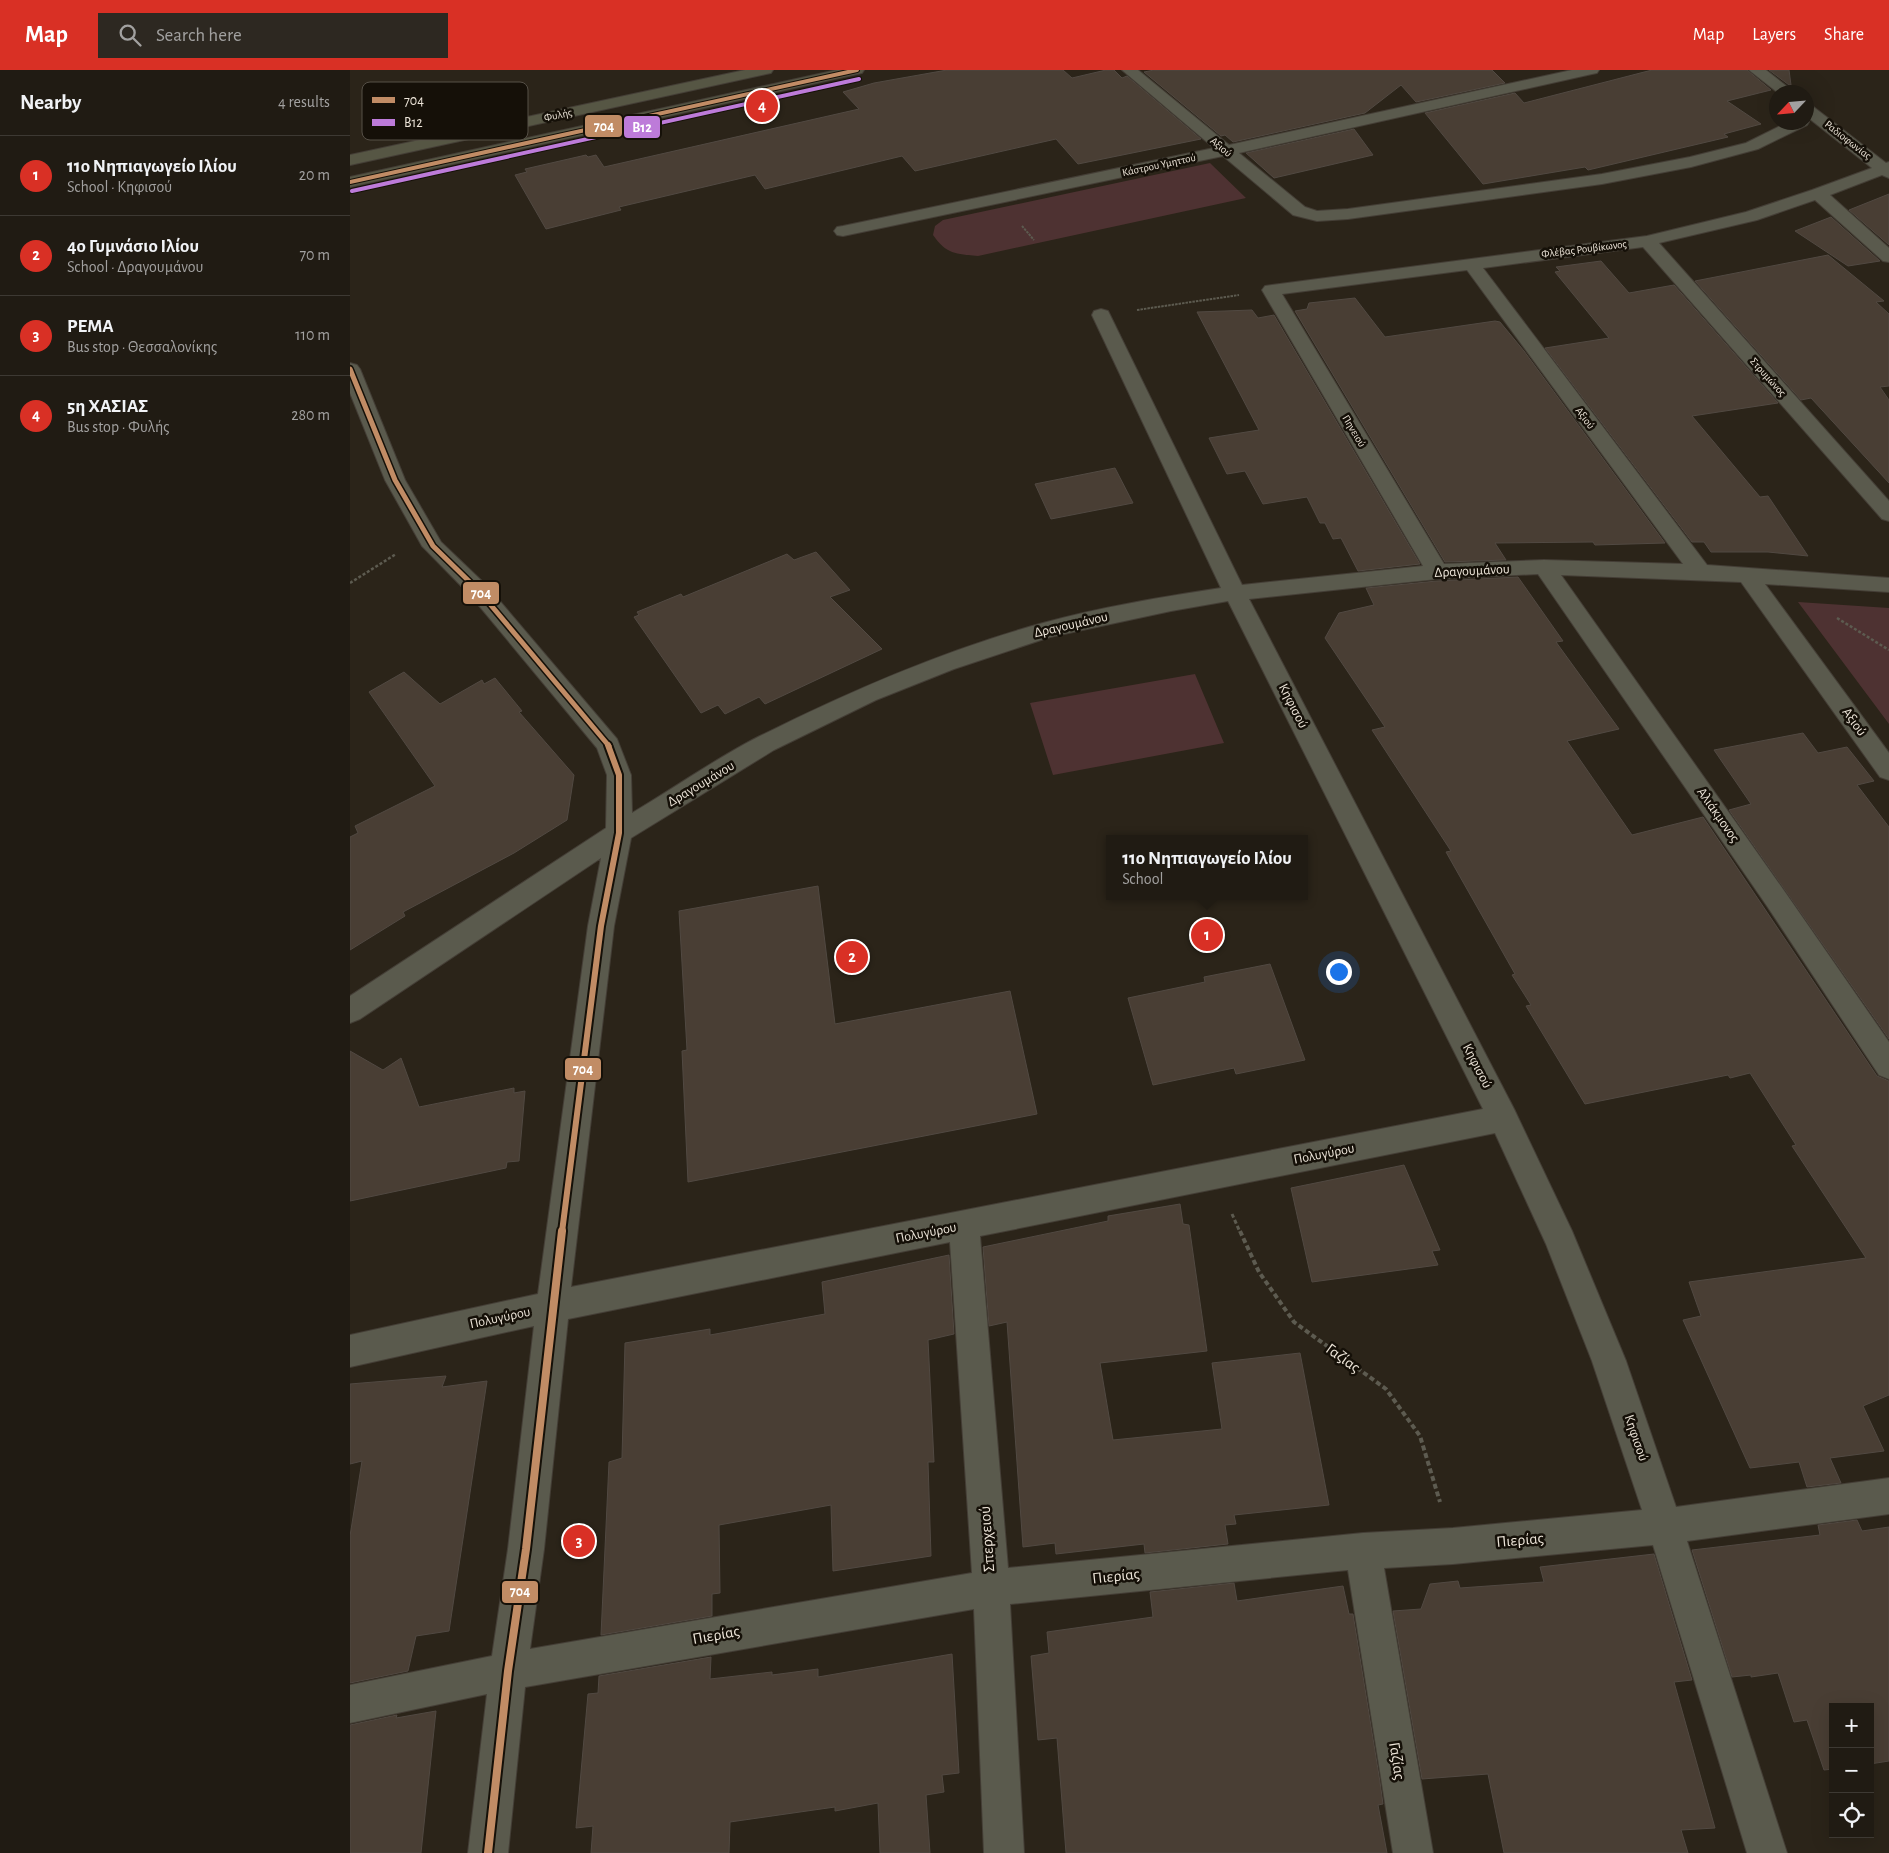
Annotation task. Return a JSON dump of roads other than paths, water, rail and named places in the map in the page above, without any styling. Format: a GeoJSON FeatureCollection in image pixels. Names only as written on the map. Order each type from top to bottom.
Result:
{"type":"FeatureCollection","features":[{"type":"Feature","properties":{"kind":"main road","name":"Φυλής"},"geometry":{"type":"LineString","coordinates":[[528,121],[766,70]]}},
{"type":"Feature","properties":{"kind":"main road","name":"Φυλής"},"geometry":{"type":"LineString","coordinates":[[350,182],[857,70]]}},
{"type":"Feature","properties":{"kind":"main road","name":"Φυλής"},"geometry":{"type":"LineString","coordinates":[[350,160],[442,140]]}},
{"type":"Feature","properties":{"kind":"street","name":"Αξιού"},"geometry":{"type":"LineString","coordinates":[[1129,70],[1299,211],[1317,216],[1348,214],[1602,179],[1720,156],[1752,146],[1783,130]]}},
{"type":"Feature","properties":{"kind":"street","name":"Κάστρου Υμηττού"},"geometry":{"type":"LineString","coordinates":[[843,230],[1225,151],[1592,70]]}},
{"type":"Feature","properties":{"kind":"street"},"geometry":{"type":"LineString","coordinates":[[1756,70],[1776,85]]}},
{"type":"Feature","properties":{"kind":"street","name":"Ραδιοφωνίας"},"geometry":{"type":"LineString","coordinates":[[1814,121],[1888,170]]}},
{"type":"Feature","properties":{"kind":"street","name":"Φλέβας Ρουβίκωνος"},"geometry":{"type":"LineString","coordinates":[[1271,290],[1647,241],[1751,216],[1888,170]]}},
{"type":"Feature","properties":{"kind":"street"},"geometry":{"type":"LineString","coordinates":[[1818,194],[1889,257]]}},
{"type":"Feature","properties":{"kind":"street","name":"Στρυμώνος"},"geometry":{"type":"LineString","coordinates":[[1647,241],[1889,514]]}},
{"type":"Feature","properties":{"kind":"street","name":"Αξιού"},"geometry":{"type":"LineString","coordinates":[[1471,264],[1700,572]]}},
{"type":"Feature","properties":{"kind":"street","name":"Πηνειού"},"geometry":{"type":"LineString","coordinates":[[1271,290],[1437,572]]}},
{"type":"Feature","properties":{"kind":"street","name":"Κηφισού"},"geometry":{"type":"LineString","coordinates":[[1101,315],[1235,593],[1503,1118],[1561,1241],[1610,1361],[1665,1526],[1768,1853]]}},
{"type":"Feature","properties":{"kind":"street"},"geometry":{"type":"LineString","coordinates":[[350,369],[395,480],[429,540],[479,590],[608,745],[620,775],[619,833],[601,926],[526,1550],[508,1671],[488,1853]]}},
{"type":"Feature","properties":{"kind":"street","name":"Δραγουμάνου"},"geometry":{"type":"LineString","coordinates":[[350,1011],[619,833],[766,744],[868,694],[946,662],[1046,630],[1171,603],[1235,593],[1437,572],[1544,567],[1700,572],[1889,585]]}},
{"type":"Feature","properties":{"kind":"street","name":"Αλιάκμονος"},"geometry":{"type":"LineString","coordinates":[[1544,567],[1776,899],[1889,1066]]}},
{"type":"Feature","properties":{"kind":"street","name":"Αξιού"},"geometry":{"type":"LineString","coordinates":[[1748,576],[1889,771]]}},
{"type":"Feature","properties":{"kind":"street","name":"Πολυγύρου"},"geometry":{"type":"LineString","coordinates":[[350,1351],[554,1306],[1214,1177],[1503,1118]]}},
{"type":"Feature","properties":{"kind":"street","name":"Σπερχειού"},"geometry":{"type":"LineString","coordinates":[[964,1225],[991,1588],[1004,1853]]}},
{"type":"Feature","properties":{"kind":"street","name":"Πιερίας"},"geometry":{"type":"LineString","coordinates":[[350,1704],[508,1671],[991,1588],[1363,1551],[1453,1546],[1665,1526],[1889,1496]]}},
{"type":"Feature","properties":{"kind":"street","name":"Γαζίας"},"geometry":{"type":"LineString","coordinates":[[1363,1551],[1413,1853]]}},
{"type":"Feature","properties":{"kind":"place","name":"5η ΧΑΣΙΑΣ"},"geometry":{"type":"Point","coordinates":[762,106]}},
{"type":"Feature","properties":{"kind":"place","name":"11ο Νηπιαγωγείο Ιλίου"},"geometry":{"type":"Point","coordinates":[1207,935]}},
{"type":"Feature","properties":{"kind":"place","name":"4ο Γυμνάσιο Ιλίου"},"geometry":{"type":"Point","coordinates":[852,957]}},
{"type":"Feature","properties":{"kind":"place","name":"ΡΕΜΑ"},"geometry":{"type":"Point","coordinates":[579,1541]}}]}
